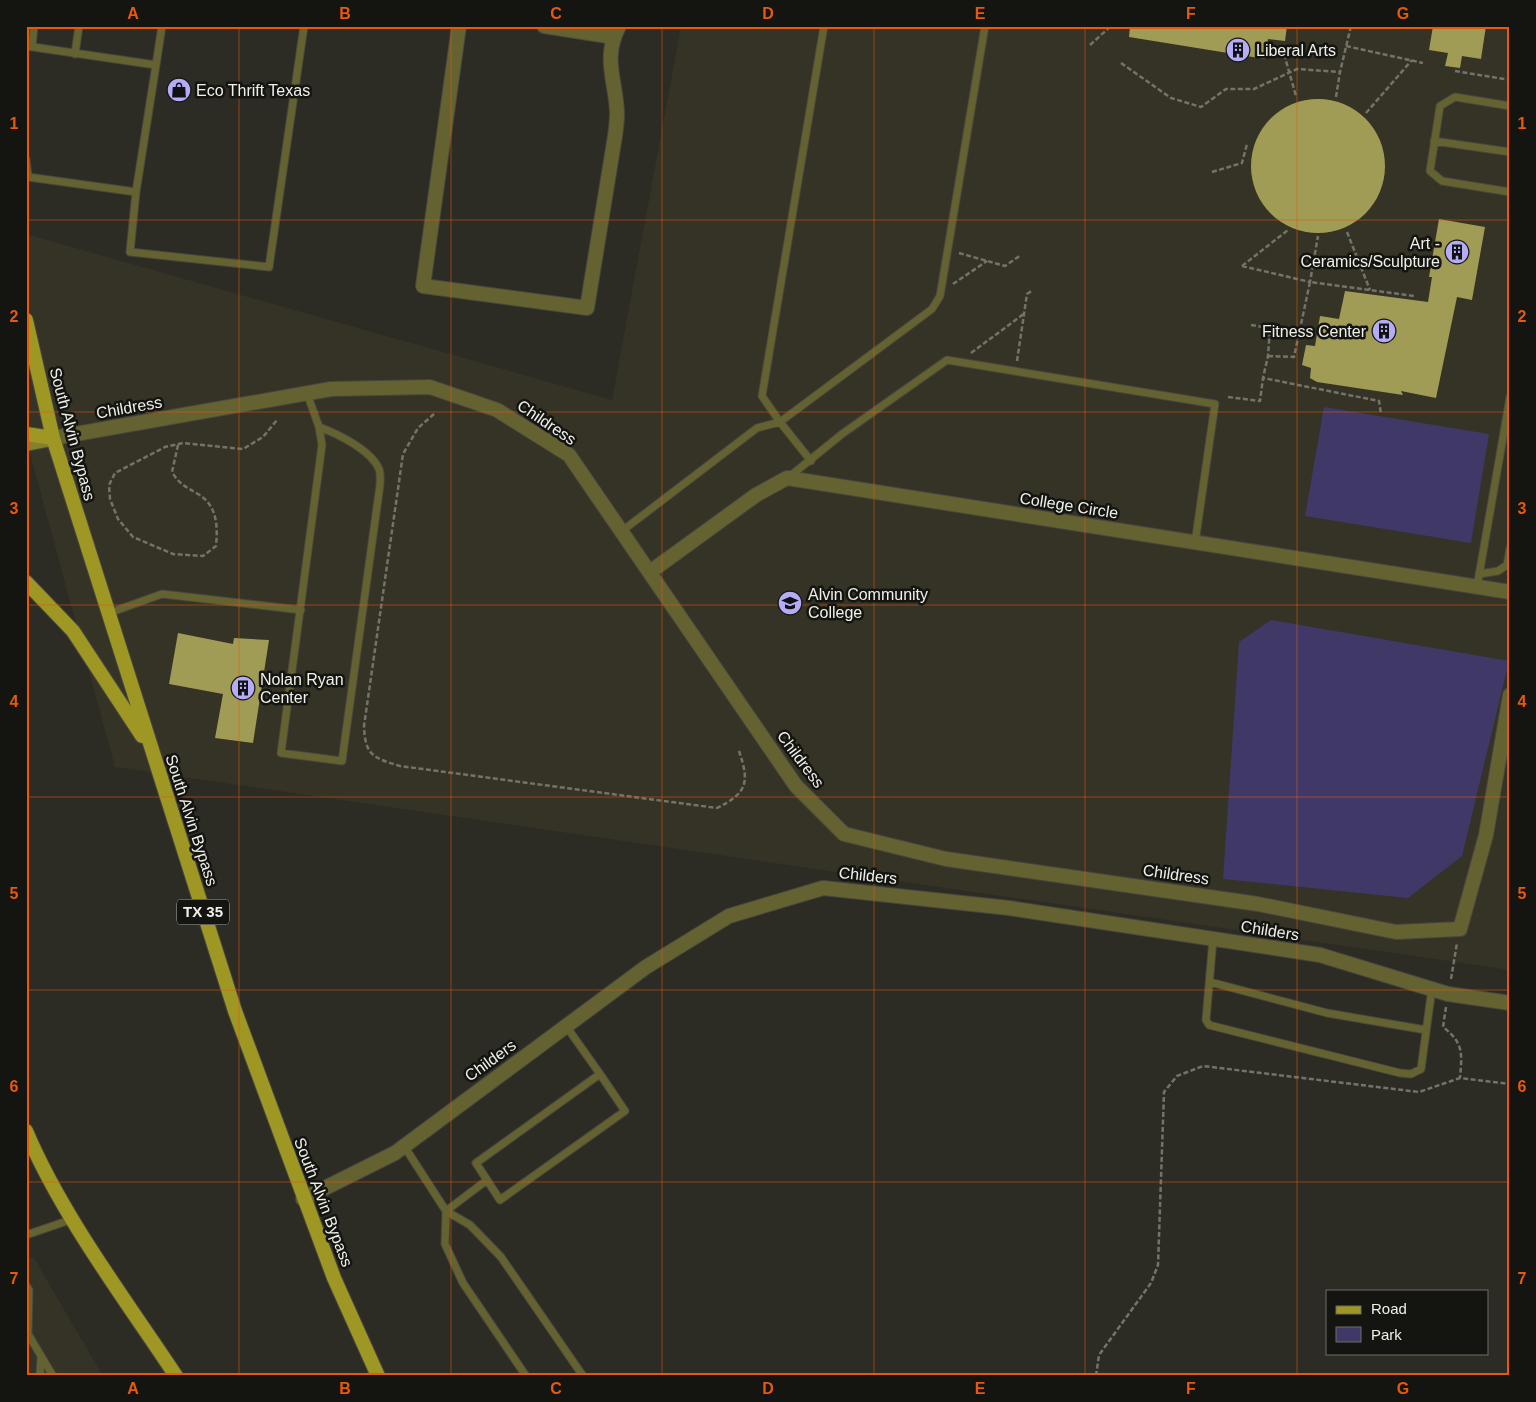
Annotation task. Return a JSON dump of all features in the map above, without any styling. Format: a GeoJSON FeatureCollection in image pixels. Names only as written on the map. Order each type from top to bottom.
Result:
{"type":"FeatureCollection","features":[{"type":"Feature","properties":{"kind":"main road","name":"South Alvin Bypass"},"geometry":{"type":"LineString","coordinates":[[26,320],[53,438],[109,613],[150,750],[235,1011],[303,1199],[334,1278],[378,1376]]}},
{"type":"Feature","properties":{"kind":"main road"},"geometry":{"type":"LineString","coordinates":[[26,434],[53,438]]}},
{"type":"Feature","properties":{"kind":"main road"},"geometry":{"type":"LineString","coordinates":[[26,444],[53,438]]}},
{"type":"Feature","properties":{"kind":"main road"},"geometry":{"type":"LineString","coordinates":[[26,582],[73,631],[150,750]]}},
{"type":"Feature","properties":{"kind":"main road"},"geometry":{"type":"LineString","coordinates":[[26,1131],[35,1153],[73,1219],[176,1376]]}},
{"type":"Feature","properties":{"kind":"street"},"geometry":{"type":"LineString","coordinates":[[459,26],[423,286],[586,308],[615,136],[617,113],[610,67],[616,32],[544,26]]}},
{"type":"Feature","properties":{"kind":"street","name":"Childress"},"geometry":{"type":"LineString","coordinates":[[53,438],[331,389],[430,387],[497,410],[569,455],[796,786],[844,834],[946,859],[1258,904],[1396,932],[1460,929],[1486,835],[1510,695]]}},
{"type":"Feature","properties":{"kind":"street"},"geometry":{"type":"LineString","coordinates":[[650,572],[756,495],[787,478]]}},
{"type":"Feature","properties":{"kind":"street","name":"College Circle"},"geometry":{"type":"LineString","coordinates":[[787,478],[1195,543],[1478,581],[1510,592]]}},
{"type":"Feature","properties":{"kind":"street","name":"Childers"},"geometry":{"type":"LineString","coordinates":[[303,1199],[396,1153],[646,967],[729,916],[823,888],[1009,908],[1320,955],[1432,988],[1450,987],[1510,1003]]}},
{"type":"Feature","properties":{"kind":"lane"},"geometry":{"type":"LineString","coordinates":[[34,26],[29,46],[156,65]]}},
{"type":"Feature","properties":{"kind":"lane"},"geometry":{"type":"LineString","coordinates":[[75,54],[79,26]]}},
{"type":"Feature","properties":{"kind":"lane"},"geometry":{"type":"LineString","coordinates":[[162,26],[136,192],[130,252],[269,267],[304,26]]}},
{"type":"Feature","properties":{"kind":"lane"},"geometry":{"type":"LineString","coordinates":[[811,461],[762,396],[824,26]]}},
{"type":"Feature","properties":{"kind":"lane"},"geometry":{"type":"LineString","coordinates":[[622,531],[757,428],[780,422],[932,309],[940,296],[985,26]]}},
{"type":"Feature","properties":{"kind":"lane"},"geometry":{"type":"LineString","coordinates":[[1510,106],[1455,97],[1440,106],[1430,171],[1442,181],[1510,192]]}},
{"type":"Feature","properties":{"kind":"lane"},"geometry":{"type":"LineString","coordinates":[[1434,142],[1510,152]]}},
{"type":"Feature","properties":{"kind":"lane"},"geometry":{"type":"LineString","coordinates":[[26,159],[27,177],[136,192]]}},
{"type":"Feature","properties":{"kind":"lane"},"geometry":{"type":"LineString","coordinates":[[787,478],[811,461],[842,434],[947,360],[1214,404],[1195,543]]}},
{"type":"Feature","properties":{"kind":"lane"},"geometry":{"type":"LineString","coordinates":[[306,393],[320,427],[322,445],[281,753],[342,761],[380,485],[380,470],[373,459],[341,436],[320,427]]}},
{"type":"Feature","properties":{"kind":"lane"},"geometry":{"type":"LineString","coordinates":[[1478,581],[1510,397]]}},
{"type":"Feature","properties":{"kind":"lane"},"geometry":{"type":"LineString","coordinates":[[1478,581],[1507,565],[1510,548]]}},
{"type":"Feature","properties":{"kind":"lane"},"geometry":{"type":"LineString","coordinates":[[109,613],[162,594],[300,610]]}},
{"type":"Feature","properties":{"kind":"lane"},"geometry":{"type":"LineString","coordinates":[[1213,939],[1206,1020],[1209,1025],[1400,1073],[1411,1074],[1421,1069],[1432,988]]}},
{"type":"Feature","properties":{"kind":"lane"},"geometry":{"type":"LineString","coordinates":[[1210,982],[1327,1013],[1426,1030]]}},
{"type":"Feature","properties":{"kind":"lane"},"geometry":{"type":"LineString","coordinates":[[566,1026],[600,1074],[625,1112],[500,1200],[476,1162],[600,1074]]}},
{"type":"Feature","properties":{"kind":"lane"},"geometry":{"type":"LineString","coordinates":[[404,1146],[446,1211],[470,1225],[501,1257],[583,1376]]}},
{"type":"Feature","properties":{"kind":"lane"},"geometry":{"type":"LineString","coordinates":[[446,1211],[488,1180]]}},
{"type":"Feature","properties":{"kind":"lane"},"geometry":{"type":"LineString","coordinates":[[446,1211],[446,1244],[463,1283],[526,1376]]}},
{"type":"Feature","properties":{"kind":"lane"},"geometry":{"type":"LineString","coordinates":[[26,1235],[73,1219]]}},
{"type":"Feature","properties":{"kind":"lane"},"geometry":{"type":"LineString","coordinates":[[26,1284],[29,1290],[28,1334],[53,1375],[40,1376],[41,1356]]}},
{"type":"Feature","properties":{"kind":"path"},"geometry":{"type":"LineString","coordinates":[[1090,45],[1111,26]]}},
{"type":"Feature","properties":{"kind":"path"},"geometry":{"type":"LineString","coordinates":[[1336,96],[1351,26]]}},
{"type":"Feature","properties":{"kind":"path"},"geometry":{"type":"LineString","coordinates":[[1346,46],[1423,63]]}},
{"type":"Feature","properties":{"kind":"path"},"geometry":{"type":"LineString","coordinates":[[1282,47],[1296,96]]}},
{"type":"Feature","properties":{"kind":"path"},"geometry":{"type":"LineString","coordinates":[[1366,113],[1412,60]]}},
{"type":"Feature","properties":{"kind":"path"},"geometry":{"type":"LineString","coordinates":[[1121,63],[1171,98],[1201,107],[1226,89],[1254,89],[1296,69],[1340,72]]}},
{"type":"Feature","properties":{"kind":"path"},"geometry":{"type":"LineString","coordinates":[[1455,71],[1510,80]]}},
{"type":"Feature","properties":{"kind":"path"},"geometry":{"type":"LineString","coordinates":[[1212,172],[1242,163],[1247,144]]}},
{"type":"Feature","properties":{"kind":"path"},"geometry":{"type":"LineString","coordinates":[[1288,230],[1242,266],[1310,282],[1414,296]]}},
{"type":"Feature","properties":{"kind":"path"},"geometry":{"type":"LineString","coordinates":[[1347,232],[1370,290]]}},
{"type":"Feature","properties":{"kind":"path"},"geometry":{"type":"LineString","coordinates":[[1268,356],[1294,357],[1318,236]]}},
{"type":"Feature","properties":{"kind":"path"},"geometry":{"type":"LineString","coordinates":[[957,253],[1005,266],[1021,256]]}},
{"type":"Feature","properties":{"kind":"path"},"geometry":{"type":"LineString","coordinates":[[952,284],[987,260]]}},
{"type":"Feature","properties":{"kind":"path"},"geometry":{"type":"LineString","coordinates":[[1016,363],[1025,313],[1026,294],[1033,290]]}},
{"type":"Feature","properties":{"kind":"path"},"geometry":{"type":"LineString","coordinates":[[968,356],[1025,313]]}},
{"type":"Feature","properties":{"kind":"path"},"geometry":{"type":"LineString","coordinates":[[1228,397],[1260,401],[1268,356],[1270,328],[1251,325]]}},
{"type":"Feature","properties":{"kind":"path"},"geometry":{"type":"LineString","coordinates":[[1263,378],[1380,401],[1381,414]]}},
{"type":"Feature","properties":{"kind":"path"},"geometry":{"type":"LineString","coordinates":[[434,414],[418,428],[403,454],[364,726],[369,752],[376,760],[400,766],[717,808],[735,799],[743,789],[746,773],[740,751]]}},
{"type":"Feature","properties":{"kind":"path"},"geometry":{"type":"LineString","coordinates":[[178,444],[172,472],[179,484],[201,495],[213,509],[218,528],[216,546],[203,556],[173,554],[133,537],[118,519],[110,499],[109,485],[115,473],[157,451],[178,444],[243,449],[263,437],[277,420]]}},
{"type":"Feature","properties":{"kind":"path"},"geometry":{"type":"LineString","coordinates":[[1457,944],[1443,1028],[1456,1037],[1462,1055],[1460,1078]]}},
{"type":"Feature","properties":{"kind":"path"},"geometry":{"type":"LineString","coordinates":[[1096,1376],[1099,1355],[1151,1283],[1158,1265],[1164,1092],[1177,1076],[1203,1066],[1419,1092],[1460,1078],[1510,1084]]}},
{"type":"Feature","properties":{"kind":"shaded area","name":"Alvin Community College"},"geometry":{"type":"Polygon","coordinates":[[[681,26],[1510,26],[1510,970],[115,767],[26,439],[26,234],[612,400],[681,26]]]}},
{"type":"Feature","properties":{"kind":"shaded area"},"geometry":{"type":"Polygon","coordinates":[[[26,1258],[34,1258],[103,1376],[26,1376],[26,1258]]]}},
{"type":"Feature","properties":{"kind":"green space"},"geometry":{"type":"Polygon","coordinates":[[[1324,407],[1489,434],[1471,543],[1305,516],[1324,407]]]}},
{"type":"Feature","properties":{"kind":"green space"},"geometry":{"type":"Polygon","coordinates":[[[1271,620],[1509,661],[1462,856],[1408,898],[1223,879],[1239,642],[1271,620]]]}},
{"type":"Feature","properties":{"kind":"building","name":"Liberal Arts"},"geometry":{"type":"Polygon","coordinates":[[[1130,26],[1287,26],[1285,41],[1268,39],[1265,59],[1129,37],[1130,26]]]}},
{"type":"Feature","properties":{"kind":"building"},"geometry":{"type":"Polygon","coordinates":[[[1433,26],[1486,26],[1481,59],[1462,56],[1460,68],[1445,66],[1448,53],[1429,50],[1433,26]]]}},
{"type":"Feature","properties":{"kind":"building"},"geometry":{"type":"Polygon","coordinates":[[[1318,99],[1344,104],[1365,119],[1380,140],[1385,166],[1380,192],[1365,213],[1344,228],[1318,233],[1292,228],[1271,213],[1256,192],[1251,166],[1256,140],[1271,119],[1292,104],[1318,99]]]}},
{"type":"Feature","properties":{"kind":"building","name":"Fitness Center"},"geometry":{"type":"Polygon","coordinates":[[[1439,219],[1485,227],[1472,300],[1457,297],[1436,398],[1401,391],[1403,395],[1317,382],[1310,378],[1311,368],[1302,365],[1306,345],[1315,346],[1320,316],[1339,319],[1345,291],[1428,302],[1432,277],[1429,277],[1439,219]]]}},
{"type":"Feature","properties":{"kind":"building","name":"Nolan Ryan Center"},"geometry":{"type":"Polygon","coordinates":[[[178,633],[233,644],[234,638],[269,640],[253,743],[215,738],[223,694],[169,684],[178,633]]]}},
{"type":"Feature","properties":{"kind":"place","name":"Liberal Arts"},"geometry":{"type":"Point","coordinates":[1238,50]}},
{"type":"Feature","properties":{"kind":"place","name":"Eco Thrift Texas"},"geometry":{"type":"Point","coordinates":[179,90]}},
{"type":"Feature","properties":{"kind":"place","name":"Art - Ceramics/Sculpture"},"geometry":{"type":"Point","coordinates":[1457,252]}},
{"type":"Feature","properties":{"kind":"place","name":"Fitness Center"},"geometry":{"type":"Point","coordinates":[1384,331]}},
{"type":"Feature","properties":{"kind":"place","name":"Alvin Community College"},"geometry":{"type":"Point","coordinates":[790,603]}},
{"type":"Feature","properties":{"kind":"place","name":"Nolan Ryan Center"},"geometry":{"type":"Point","coordinates":[243,688]}}]}
